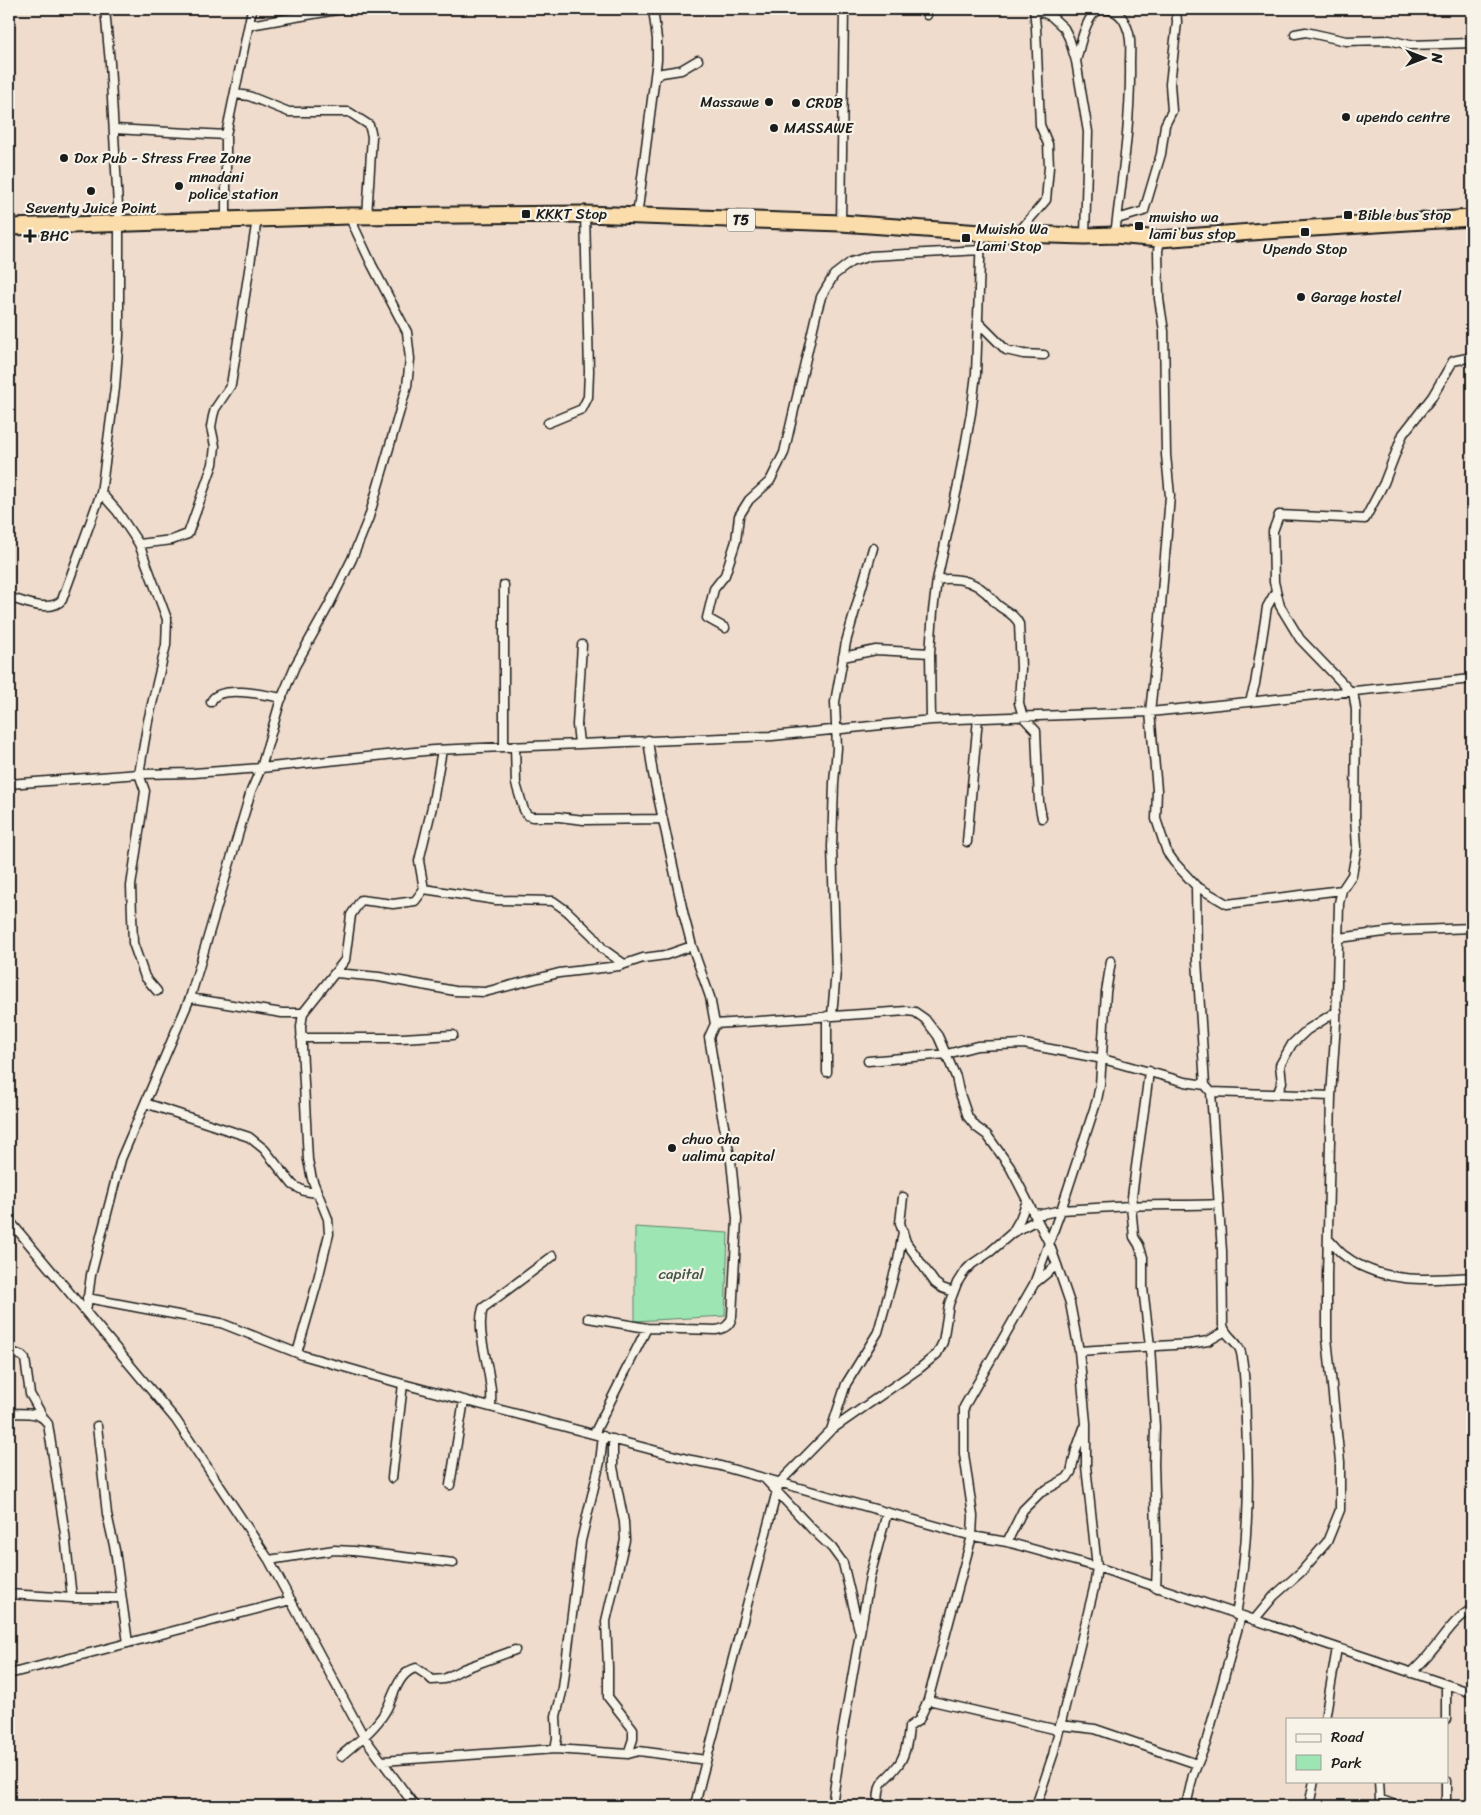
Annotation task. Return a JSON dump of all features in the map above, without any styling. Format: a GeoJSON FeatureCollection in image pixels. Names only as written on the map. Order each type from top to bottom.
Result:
{"type":"FeatureCollection","features":[{"type":"Feature","properties":{"kind":"highway","name":"T5"},"geometry":{"type":"LineString","coordinates":[[9,227],[258,218],[442,214],[585,214],[841,223],[981,233],[1115,235],[1160,239],[1472,218]]}},
{"type":"Feature","properties":{"kind":"street"},"geometry":{"type":"LineString","coordinates":[[9,597],[45,606],[54,606],[62,600],[101,493],[115,388],[119,336],[119,224],[105,9]]}},
{"type":"Feature","properties":{"kind":"street"},"geometry":{"type":"LineString","coordinates":[[226,219],[226,135],[236,94],[252,9]]}},
{"type":"Feature","properties":{"kind":"street"},"geometry":{"type":"LineString","coordinates":[[250,24],[342,9]]}},
{"type":"Feature","properties":{"kind":"street"},"geometry":{"type":"LineString","coordinates":[[637,217],[656,76],[657,39],[652,9]]}},
{"type":"Feature","properties":{"kind":"street"},"geometry":{"type":"LineString","coordinates":[[841,223],[844,9]]}},
{"type":"Feature","properties":{"kind":"street"},"geometry":{"type":"LineString","coordinates":[[1017,234],[1046,200],[1049,167],[1048,144],[1040,125],[1034,9],[1051,16],[1064,28],[1076,60],[1088,132],[1085,236]]}},
{"type":"Feature","properties":{"kind":"street"},"geometry":{"type":"LineString","coordinates":[[1076,60],[1087,24],[1095,12],[1105,9],[1119,14],[1129,32],[1130,106],[1115,235]]}},
{"type":"Feature","properties":{"kind":"street"},"geometry":{"type":"LineString","coordinates":[[1117,219],[1144,211],[1161,154],[1165,125],[1172,111],[1170,84],[1177,22],[1176,9]]}},
{"type":"Feature","properties":{"kind":"street"},"geometry":{"type":"LineString","coordinates":[[1295,34],[1306,32],[1346,41],[1389,40],[1410,45],[1472,43]]}},
{"type":"Feature","properties":{"kind":"street"},"geometry":{"type":"LineString","coordinates":[[656,76],[662,73],[681,70],[698,60]]}},
{"type":"Feature","properties":{"kind":"street"},"geometry":{"type":"LineString","coordinates":[[236,94],[249,96],[289,112],[349,112],[369,125],[372,136],[367,217]]}},
{"type":"Feature","properties":{"kind":"street"},"geometry":{"type":"LineString","coordinates":[[114,129],[226,135]]}},
{"type":"Feature","properties":{"kind":"street"},"geometry":{"type":"LineString","coordinates":[[548,423],[582,409],[588,397],[589,357],[585,214]]}},
{"type":"Feature","properties":{"kind":"street"},"geometry":{"type":"LineString","coordinates":[[86,1312],[87,1298],[121,1159],[190,998],[250,791],[261,768],[282,698],[296,666],[352,560],[366,526],[407,386],[410,359],[407,332],[349,216]]}},
{"type":"Feature","properties":{"kind":"street"},"geometry":{"type":"LineString","coordinates":[[139,544],[172,540],[188,534],[209,478],[215,446],[211,427],[213,416],[215,409],[229,391],[231,385],[258,218]]}},
{"type":"Feature","properties":{"kind":"street"},"geometry":{"type":"LineString","coordinates":[[931,720],[931,629],[937,580],[959,480],[976,374],[981,233]]}},
{"type":"Feature","properties":{"kind":"street"},"geometry":{"type":"LineString","coordinates":[[1160,239],[1158,251],[1159,299],[1164,331],[1166,455],[1170,496],[1150,712],[1157,790],[1156,819],[1167,852],[1174,862],[1196,886],[1227,904],[1236,905],[1342,890]]}},
{"type":"Feature","properties":{"kind":"street"},"geometry":{"type":"LineString","coordinates":[[725,628],[707,618],[714,589],[726,574],[736,541],[739,516],[749,500],[770,481],[784,453],[816,316],[827,285],[839,270],[851,262],[870,256],[981,250]]}},
{"type":"Feature","properties":{"kind":"street"},"geometry":{"type":"LineString","coordinates":[[978,322],[1006,350],[1013,353],[1044,356]]}},
{"type":"Feature","properties":{"kind":"street"},"geometry":{"type":"LineString","coordinates":[[1254,1620],[1274,1596],[1301,1572],[1327,1542],[1340,1510],[1340,1462],[1327,1338],[1329,1240],[1327,1216],[1331,1163],[1331,1096],[1340,938],[1339,903],[1342,890],[1352,875],[1357,847],[1355,818],[1356,710],[1351,691],[1300,639],[1280,606],[1274,582],[1272,531],[1279,515],[1365,519],[1384,483],[1403,434],[1432,397],[1453,361],[1472,357]]}},
{"type":"Feature","properties":{"kind":"street"},"geometry":{"type":"LineString","coordinates":[[101,493],[117,511],[139,544],[167,620],[166,645],[148,721],[139,774],[144,791],[131,886],[132,943],[145,977],[157,991]]}},
{"type":"Feature","properties":{"kind":"street"},"geometry":{"type":"LineString","coordinates":[[828,1072],[829,1016],[836,972],[832,847],[836,730],[835,702],[843,657],[855,608],[874,548]]}},
{"type":"Feature","properties":{"kind":"street"},"geometry":{"type":"LineString","coordinates":[[937,580],[961,580],[979,586],[995,603],[1017,619],[1019,624],[1021,668],[1019,703],[1023,717],[1036,730],[1039,802],[1042,818]]}},
{"type":"Feature","properties":{"kind":"street"},"geometry":{"type":"LineString","coordinates":[[504,585],[504,747]]}},
{"type":"Feature","properties":{"kind":"street"},"geometry":{"type":"LineString","coordinates":[[1250,701],[1255,684],[1267,607],[1276,591]]}},
{"type":"Feature","properties":{"kind":"street"},"geometry":{"type":"LineString","coordinates":[[579,743],[577,724],[582,645]]}},
{"type":"Feature","properties":{"kind":"street"},"geometry":{"type":"LineString","coordinates":[[843,657],[876,650],[930,653]]}},
{"type":"Feature","properties":{"kind":"street"},"geometry":{"type":"LineString","coordinates":[[9,784],[139,774],[194,773],[261,768],[442,750],[772,736],[931,720],[1150,712],[1472,679]]}},
{"type":"Feature","properties":{"kind":"street"},"geometry":{"type":"LineString","coordinates":[[211,702],[212,697],[216,694],[231,692],[261,694],[282,698]]}},
{"type":"Feature","properties":{"kind":"street"},"geometry":{"type":"LineString","coordinates":[[967,842],[978,718]]}},
{"type":"Feature","properties":{"kind":"street"},"geometry":{"type":"LineString","coordinates":[[588,1318],[647,1328],[716,1330],[723,1329],[730,1324],[732,1317],[737,1219],[731,1161],[709,1037],[715,1024],[710,997],[692,946],[653,774],[648,740]]}},
{"type":"Feature","properties":{"kind":"street"},"geometry":{"type":"LineString","coordinates":[[515,746],[516,784],[527,815],[532,817],[559,817],[584,820],[663,819]]}},
{"type":"Feature","properties":{"kind":"street"},"geometry":{"type":"LineString","coordinates":[[297,1353],[329,1234],[328,1219],[317,1193],[306,1146],[301,1038],[303,1013],[345,960],[351,914],[361,900],[393,904],[415,901],[424,889],[419,861],[432,807],[442,750]]}},
{"type":"Feature","properties":{"kind":"street"},"geometry":{"type":"LineString","coordinates":[[1186,1806],[1193,1775],[1206,1743],[1239,1615],[1247,1528],[1248,1459],[1241,1352],[1239,1346],[1224,1332],[1222,1251],[1211,1092],[1205,1085],[1197,960],[1196,886]]}},
{"type":"Feature","properties":{"kind":"street"},"geometry":{"type":"LineString","coordinates":[[424,889],[496,900],[553,901],[573,916],[593,936],[602,949],[624,964]]}},
{"type":"Feature","properties":{"kind":"street"},"geometry":{"type":"LineString","coordinates":[[1340,938],[1392,931],[1472,928]]}},
{"type":"Feature","properties":{"kind":"street"},"geometry":{"type":"LineString","coordinates":[[336,972],[379,977],[455,991],[479,993],[564,972],[624,964],[643,958],[666,955],[692,946]]}},
{"type":"Feature","properties":{"kind":"street"},"geometry":{"type":"LineString","coordinates":[[878,1806],[878,1790],[881,1783],[899,1765],[906,1748],[909,1727],[915,1725],[919,1720],[928,1700],[972,1536],[973,1516],[964,1454],[964,1407],[1034,1284],[1061,1210],[1097,1100],[1102,1059],[1106,992],[1111,961]]}},
{"type":"Feature","properties":{"kind":"street"},"geometry":{"type":"LineString","coordinates":[[190,998],[282,1013],[303,1013]]}},
{"type":"Feature","properties":{"kind":"street"},"geometry":{"type":"LineString","coordinates":[[1278,1093],[1282,1082],[1280,1065],[1292,1044],[1307,1030],[1336,1011]]}},
{"type":"Feature","properties":{"kind":"street"},"geometry":{"type":"LineString","coordinates":[[715,1024],[915,1012],[925,1019],[932,1028],[947,1054],[968,1117],[976,1127],[987,1135],[1010,1167],[1049,1243],[1070,1303],[1078,1351],[1086,1423],[1086,1466],[1097,1567],[1094,1588],[1053,1755],[1036,1806]]}},
{"type":"Feature","properties":{"kind":"street"},"geometry":{"type":"LineString","coordinates":[[301,1038],[402,1038],[453,1035]]}},
{"type":"Feature","properties":{"kind":"street"},"geometry":{"type":"LineString","coordinates":[[868,1062],[947,1054],[977,1046],[1024,1044],[1102,1059],[1184,1082],[1205,1085]]}},
{"type":"Feature","properties":{"kind":"street"},"geometry":{"type":"LineString","coordinates":[[1149,1071],[1131,1206],[1134,1237],[1144,1257],[1142,1288],[1150,1346],[1155,1427],[1156,1588]]}},
{"type":"Feature","properties":{"kind":"street"},"geometry":{"type":"LineString","coordinates":[[1211,1092],[1331,1096]]}},
{"type":"Feature","properties":{"kind":"street"},"geometry":{"type":"LineString","coordinates":[[145,1103],[250,1137],[264,1149],[293,1185],[304,1191],[317,1193]]}},
{"type":"Feature","properties":{"kind":"street"},"geometry":{"type":"LineString","coordinates":[[903,1197],[900,1223],[909,1247],[935,1283],[953,1292]]}},
{"type":"Feature","properties":{"kind":"street"},"geometry":{"type":"LineString","coordinates":[[1012,1232],[1028,1201]]}},
{"type":"Feature","properties":{"kind":"street"},"geometry":{"type":"LineString","coordinates":[[697,1804],[706,1760],[714,1737],[723,1694],[777,1487],[831,1430],[937,1354],[943,1342],[949,1304],[964,1272],[1012,1232],[1035,1217],[1061,1210],[1168,1204],[1190,1206],[1218,1204]]}},
{"type":"Feature","properties":{"kind":"street"},"geometry":{"type":"LineString","coordinates":[[9,1220],[176,1420],[269,1560],[364,1737],[414,1806]]}},
{"type":"Feature","properties":{"kind":"street"},"geometry":{"type":"LineString","coordinates":[[831,1430],[846,1384],[878,1332],[898,1260],[903,1232]]}},
{"type":"Feature","properties":{"kind":"street"},"geometry":{"type":"LineString","coordinates":[[1329,1240],[1344,1256],[1365,1268],[1395,1277],[1418,1280],[1472,1277]]}},
{"type":"Feature","properties":{"kind":"street"},"geometry":{"type":"LineString","coordinates":[[491,1407],[491,1385],[482,1334],[483,1308],[553,1256]]}},
{"type":"Feature","properties":{"kind":"street"},"geometry":{"type":"LineString","coordinates":[[1034,1284],[1057,1265]]}},
{"type":"Feature","properties":{"kind":"street"},"geometry":{"type":"LineString","coordinates":[[87,1298],[221,1323],[297,1353],[404,1384],[765,1479],[777,1487],[812,1529],[832,1548],[843,1563],[860,1634]]}},
{"type":"Feature","properties":{"kind":"street"},"geometry":{"type":"LineString","coordinates":[[555,1749],[557,1738],[556,1716],[563,1688],[581,1541],[600,1462],[598,1435],[647,1328]]}},
{"type":"Feature","properties":{"kind":"street"},"geometry":{"type":"LineString","coordinates":[[1078,1351],[1189,1344],[1208,1341],[1224,1332]]}},
{"type":"Feature","properties":{"kind":"street"},"geometry":{"type":"LineString","coordinates":[[9,1351],[25,1359],[30,1394],[48,1424],[72,1598]]}},
{"type":"Feature","properties":{"kind":"street"},"geometry":{"type":"LineString","coordinates":[[392,1478],[404,1384]]}},
{"type":"Feature","properties":{"kind":"street"},"geometry":{"type":"LineString","coordinates":[[450,1485],[464,1400]]}},
{"type":"Feature","properties":{"kind":"street"},"geometry":{"type":"LineString","coordinates":[[9,1413],[35,1414],[44,1417]]}},
{"type":"Feature","properties":{"kind":"street"},"geometry":{"type":"LineString","coordinates":[[1007,1542],[1023,1510],[1040,1493],[1067,1478],[1071,1472],[1076,1450],[1086,1423]]}},
{"type":"Feature","properties":{"kind":"street"},"geometry":{"type":"LineString","coordinates":[[97,1426],[107,1514],[115,1550],[128,1643]]}},
{"type":"Feature","properties":{"kind":"street"},"geometry":{"type":"LineString","coordinates":[[613,1439],[613,1468],[624,1522],[625,1540],[606,1621],[607,1688],[610,1701],[634,1730],[628,1754]]}},
{"type":"Feature","properties":{"kind":"street"},"geometry":{"type":"LineString","coordinates":[[777,1487],[887,1513],[972,1536],[1007,1542],[1097,1567],[1472,1693]]}},
{"type":"Feature","properties":{"kind":"street"},"geometry":{"type":"LineString","coordinates":[[832,1806],[842,1735],[870,1576],[887,1513]]}},
{"type":"Feature","properties":{"kind":"street"},"geometry":{"type":"LineString","coordinates":[[269,1560],[334,1550],[454,1564]]}},
{"type":"Feature","properties":{"kind":"street"},"geometry":{"type":"LineString","coordinates":[[9,1594],[72,1598],[121,1598]]}},
{"type":"Feature","properties":{"kind":"street"},"geometry":{"type":"LineString","coordinates":[[9,1674],[290,1600]]}},
{"type":"Feature","properties":{"kind":"street"},"geometry":{"type":"LineString","coordinates":[[1412,1673],[1463,1614],[1472,1609]]}},
{"type":"Feature","properties":{"kind":"street"},"geometry":{"type":"LineString","coordinates":[[1326,1718],[1337,1648]]}},
{"type":"Feature","properties":{"kind":"street"},"geometry":{"type":"LineString","coordinates":[[341,1756],[377,1724],[386,1711],[404,1674],[410,1670],[416,1668],[432,1680],[444,1679],[463,1669],[515,1650]]}},
{"type":"Feature","properties":{"kind":"street"},"geometry":{"type":"LineString","coordinates":[[1446,1684],[1446,1718]]}},
{"type":"Feature","properties":{"kind":"street"},"geometry":{"type":"LineString","coordinates":[[928,1700],[1059,1728],[1095,1729],[1197,1764]]}},
{"type":"Feature","properties":{"kind":"street"},"geometry":{"type":"LineString","coordinates":[[382,1761],[555,1749],[628,1754],[639,1751],[706,1760]]}},
{"type":"Feature","properties":{"kind":"street"},"geometry":{"type":"LineString","coordinates":[[1309,1806],[1314,1782]]}},
{"type":"Feature","properties":{"kind":"street"},"geometry":{"type":"LineString","coordinates":[[1379,1782],[1380,1799],[1397,1806]]}},
{"type":"Feature","properties":{"kind":"street"},"geometry":{"type":"LineString","coordinates":[[1446,1782],[1446,1806]]}},
{"type":"Feature","properties":{"kind":"green space","name":"capital"},"geometry":{"type":"Polygon","coordinates":[[[635,1227],[728,1233],[725,1316],[635,1321],[635,1227]]]}},
{"type":"Feature","properties":{"kind":"place","name":"Massawe"},"geometry":{"type":"Point","coordinates":[769,102]}},
{"type":"Feature","properties":{"kind":"place","name":"CRDB"},"geometry":{"type":"Point","coordinates":[796,103]}},
{"type":"Feature","properties":{"kind":"place","name":"upendo centre"},"geometry":{"type":"Point","coordinates":[1346,117]}},
{"type":"Feature","properties":{"kind":"place","name":"MASSAWE"},"geometry":{"type":"Point","coordinates":[774,128]}},
{"type":"Feature","properties":{"kind":"place","name":"Dox Pub - Stress Free Zone"},"geometry":{"type":"Point","coordinates":[64,158]}},
{"type":"Feature","properties":{"kind":"place","name":"mnadani police station"},"geometry":{"type":"Point","coordinates":[179,186]}},
{"type":"Feature","properties":{"kind":"place","name":"Seventy Juice Point"},"geometry":{"type":"Point","coordinates":[91,191]}},
{"type":"Feature","properties":{"kind":"place","name":"KKKT Stop"},"geometry":{"type":"Point","coordinates":[526,214]}},
{"type":"Feature","properties":{"kind":"place","name":"Bible bus stop"},"geometry":{"type":"Point","coordinates":[1348,215]}},
{"type":"Feature","properties":{"kind":"place","name":"mwisho wa lami bus stop"},"geometry":{"type":"Point","coordinates":[1139,226]}},
{"type":"Feature","properties":{"kind":"place","name":"Upendo Stop"},"geometry":{"type":"Point","coordinates":[1305,232]}},
{"type":"Feature","properties":{"kind":"place","name":"BHC"},"geometry":{"type":"Point","coordinates":[30,236]}},
{"type":"Feature","properties":{"kind":"place","name":"Mwisho Wa Lami Stop"},"geometry":{"type":"Point","coordinates":[966,238]}},
{"type":"Feature","properties":{"kind":"place","name":"Garage hostel"},"geometry":{"type":"Point","coordinates":[1301,297]}},
{"type":"Feature","properties":{"kind":"place","name":"chuo cha ualimu capital"},"geometry":{"type":"Point","coordinates":[672,1148]}}]}
